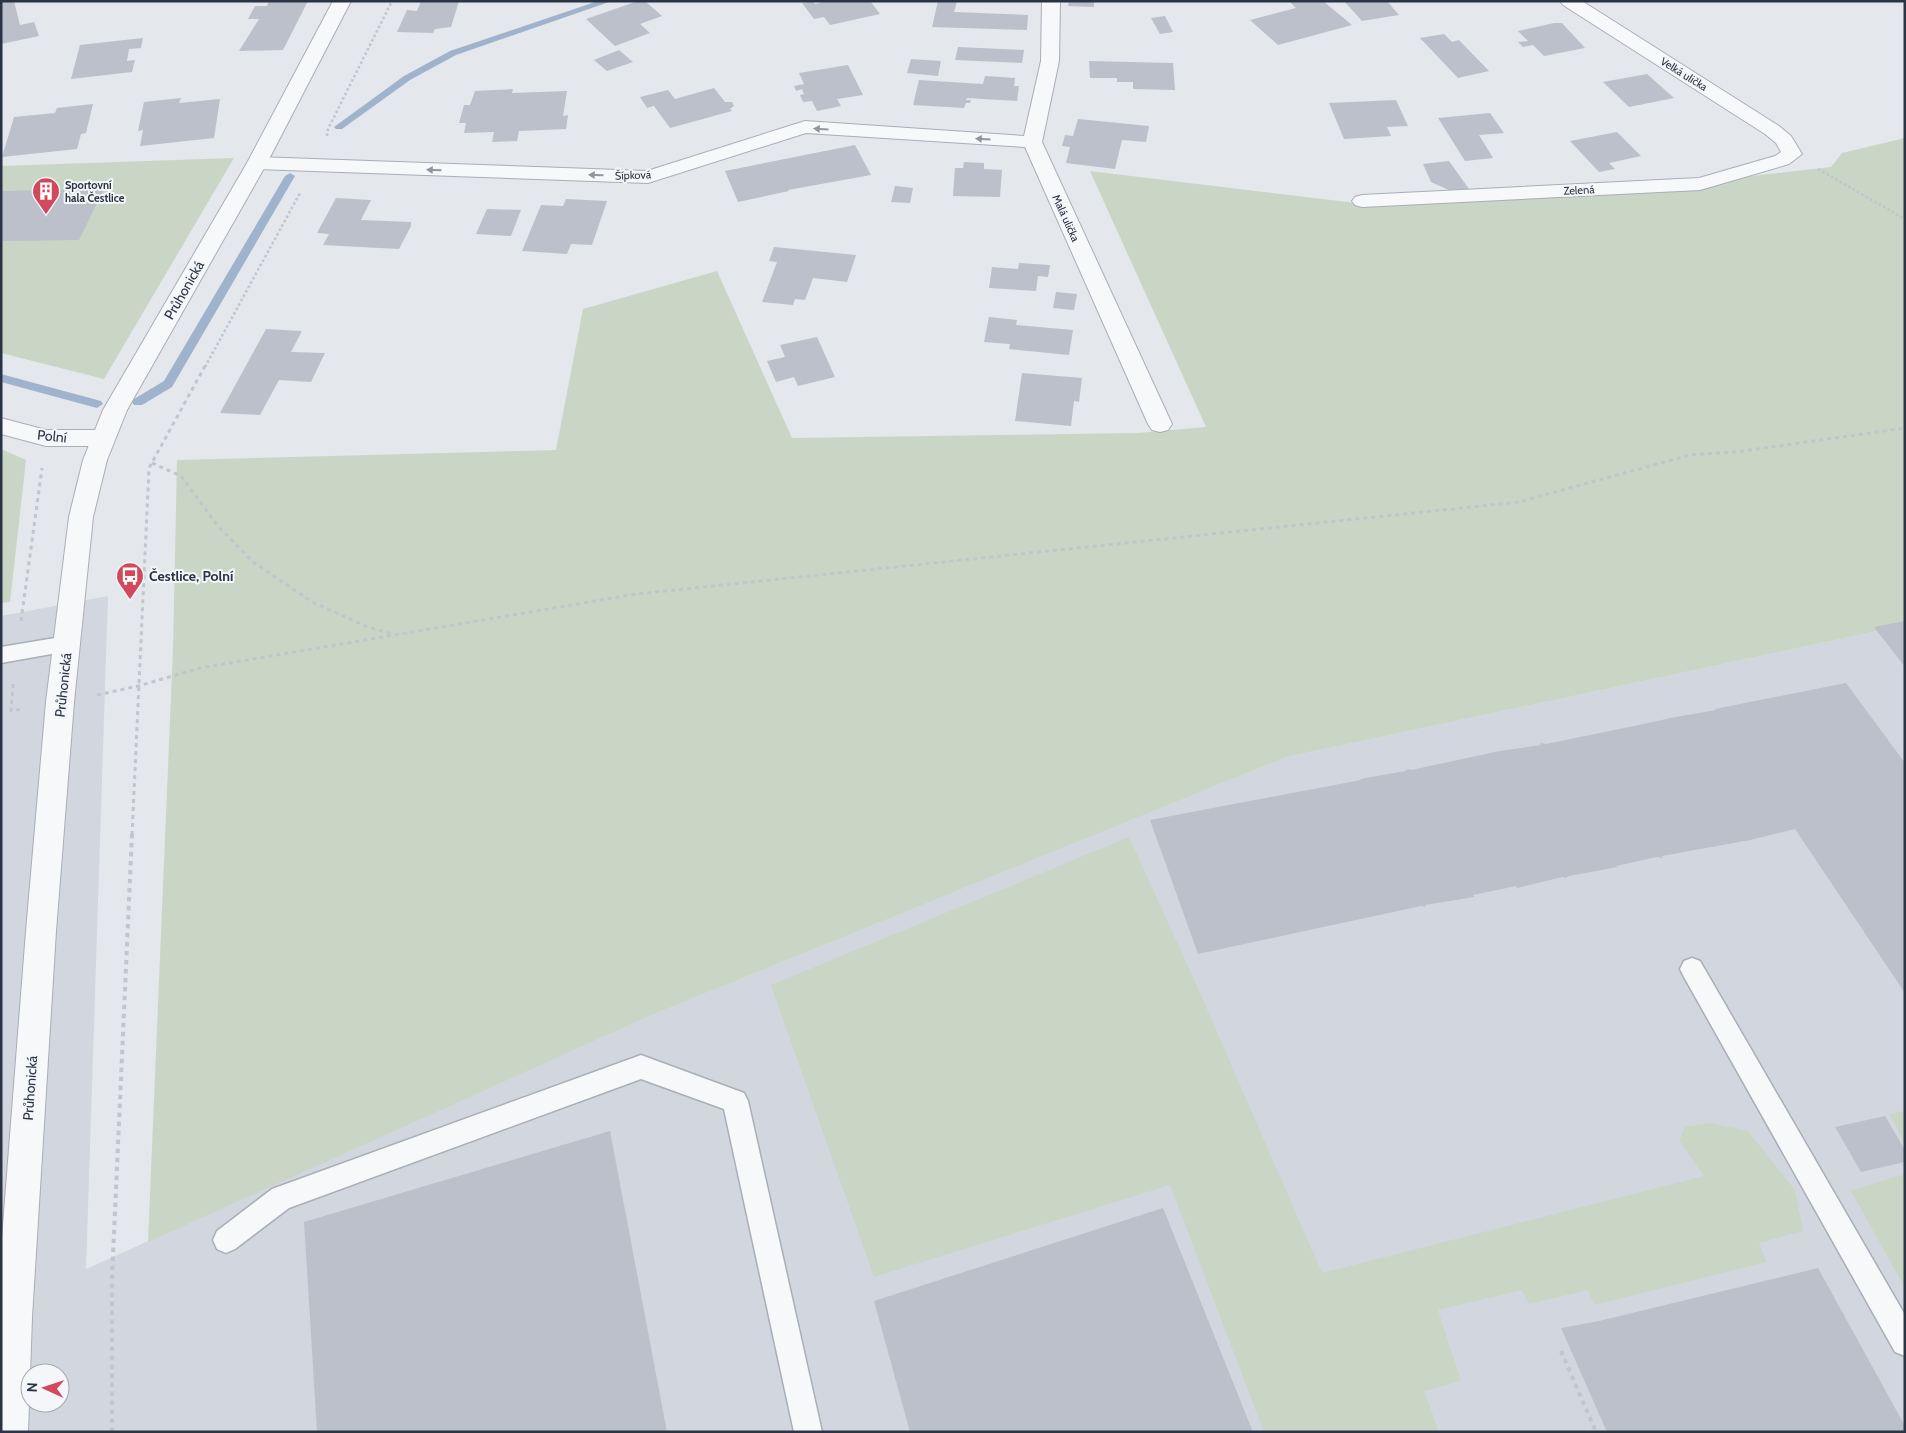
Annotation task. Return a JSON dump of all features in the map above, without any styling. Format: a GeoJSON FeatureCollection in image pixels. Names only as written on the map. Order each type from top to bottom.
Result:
{"type":"FeatureCollection","features":[{"type":"Feature","properties":{"kind":"street","name":"Průhonická"},"geometry":{"type":"LineString","coordinates":[[9,1432],[14,1317],[40,941],[67,644],[82,518],[89,482],[103,438],[115,410],[256,163],[342,1]]}},
{"type":"Feature","properties":{"kind":"street"},"geometry":{"type":"LineString","coordinates":[[1032,142],[1050,61],[1051,1]]}},
{"type":"Feature","properties":{"kind":"street","name":"Velká ulička"},"geometry":{"type":"LineString","coordinates":[[1568,1],[1772,130],[1784,140],[1792,154]]}},
{"type":"Feature","properties":{"kind":"street","name":"Šípková"},"geometry":{"type":"LineString","coordinates":[[256,163],[648,177],[805,128],[1032,142]]}},
{"type":"Feature","properties":{"kind":"street","name":"Malá ulička"},"geometry":{"type":"LineString","coordinates":[[1032,142],[1160,424]]}},
{"type":"Feature","properties":{"kind":"street","name":"Zelená"},"geometry":{"type":"LineString","coordinates":[[1362,201],[1700,184],[1782,160],[1792,154]]}},
{"type":"Feature","properties":{"kind":"street","name":"Polní"},"geometry":{"type":"LineString","coordinates":[[1,426],[46,438],[103,438]]}},
{"type":"Feature","properties":{"kind":"lane"},"geometry":{"type":"LineString","coordinates":[[1,655],[67,644]]}},
{"type":"Feature","properties":{"kind":"lane"},"geometry":{"type":"LineString","coordinates":[[1692,969],[1905,1342]]}},
{"type":"Feature","properties":{"kind":"lane"},"geometry":{"type":"LineString","coordinates":[[226,1240],[280,1198],[641,1067],[735,1101],[808,1432]]}},
{"type":"Feature","properties":{"kind":"path"},"geometry":{"type":"LineString","coordinates":[[112,1432],[112,1278],[149,468],[315,166],[326,143],[328,129],[392,1]]}},
{"type":"Feature","properties":{"kind":"path"},"geometry":{"type":"LineString","coordinates":[[1792,154],[1905,219]]}},
{"type":"Feature","properties":{"kind":"path"},"geometry":{"type":"LineString","coordinates":[[138,686],[200,668],[636,594],[1519,502],[1690,455],[1736,452],[1905,428]]}},
{"type":"Feature","properties":{"kind":"path"},"geometry":{"type":"LineString","coordinates":[[152,463],[181,476],[218,526],[253,562],[314,603],[368,627],[392,634]]}},
{"type":"Feature","properties":{"kind":"path"},"geometry":{"type":"LineString","coordinates":[[1561,1351],[1596,1432]]}},
{"type":"Feature","properties":{"kind":"shaded area"},"geometry":{"type":"Polygon","coordinates":[[[108,596],[86,1269],[652,1015],[1287,757],[1905,625],[1905,1432],[1,1432],[1,616],[108,596]]]}},
{"type":"Feature","properties":{"kind":"green space"},"geometry":{"type":"Polygon","coordinates":[[[1905,138],[1905,625],[1287,757],[652,1015],[148,1242],[173,649],[177,460],[556,450],[583,309],[717,271],[792,438],[1138,433],[1206,427],[1090,171],[1356,203],[1665,186],[1831,167],[1842,153],[1905,138]]]}},
{"type":"Feature","properties":{"kind":"green space"},"geometry":{"type":"Polygon","coordinates":[[[234,158],[104,379],[1,353],[1,166],[234,158]]]}},
{"type":"Feature","properties":{"kind":"green space"},"geometry":{"type":"Polygon","coordinates":[[[1,449],[26,460],[10,602],[1,603],[1,449]]]}},
{"type":"Feature","properties":{"kind":"green space"},"geometry":{"type":"Polygon","coordinates":[[[1129,837],[1196,984],[1322,1273],[1704,1176],[1679,1140],[1685,1127],[1710,1123],[1748,1131],[1795,1190],[1803,1231],[1759,1243],[1767,1262],[1594,1305],[1588,1290],[1529,1304],[1522,1290],[1438,1310],[1461,1381],[1424,1391],[1439,1432],[1264,1432],[1170,1185],[874,1277],[771,985],[1129,837]]]}},
{"type":"Feature","properties":{"kind":"green space"},"geometry":{"type":"Polygon","coordinates":[[[1905,1111],[1905,1145],[1890,1114],[1905,1111]]]}},
{"type":"Feature","properties":{"kind":"green space"},"geometry":{"type":"Polygon","coordinates":[[[1905,1174],[1905,1288],[1851,1191],[1905,1174]]]}},
{"type":"Feature","properties":{"kind":"building"},"geometry":{"type":"Polygon","coordinates":[[[1,1],[14,1],[20,25],[34,22],[39,36],[1,44],[1,1]]]}},
{"type":"Feature","properties":{"kind":"building"},"geometry":{"type":"Polygon","coordinates":[[[269,1],[308,1],[283,50],[239,51],[259,19],[248,19],[255,6],[267,6],[269,1]]]}},
{"type":"Feature","properties":{"kind":"building"},"geometry":{"type":"Polygon","coordinates":[[[421,1],[459,1],[451,27],[435,29],[433,33],[397,32],[407,10],[417,11],[421,1]]]}},
{"type":"Feature","properties":{"kind":"building"},"geometry":{"type":"Polygon","coordinates":[[[638,1],[645,1],[662,16],[640,24],[650,33],[615,46],[586,19],[638,1]]]}},
{"type":"Feature","properties":{"kind":"building"},"geometry":{"type":"Polygon","coordinates":[[[813,1],[815,4],[828,1],[870,1],[880,14],[830,25],[824,17],[814,19],[802,3],[813,1]]]}},
{"type":"Feature","properties":{"kind":"building"},"geometry":{"type":"Polygon","coordinates":[[[938,1],[957,1],[954,12],[1028,15],[1027,30],[932,27],[938,1]]]}},
{"type":"Feature","properties":{"kind":"building"},"geometry":{"type":"Polygon","coordinates":[[[1069,1],[1094,1],[1094,7],[1068,6],[1069,1]]]}},
{"type":"Feature","properties":{"kind":"building"},"geometry":{"type":"Polygon","coordinates":[[[1289,1],[1323,1],[1352,25],[1278,45],[1250,20],[1296,8],[1289,1]]]}},
{"type":"Feature","properties":{"kind":"building"},"geometry":{"type":"Polygon","coordinates":[[[1344,1],[1387,1],[1399,15],[1362,21],[1344,1]]]}},
{"type":"Feature","properties":{"kind":"building"},"geometry":{"type":"Polygon","coordinates":[[[1165,16],[1173,32],[1160,34],[1151,18],[1165,16]]]}},
{"type":"Feature","properties":{"kind":"building"},"geometry":{"type":"Polygon","coordinates":[[[1562,23],[1585,48],[1544,56],[1533,45],[1523,47],[1518,42],[1528,41],[1518,31],[1562,23]]]}},
{"type":"Feature","properties":{"kind":"building"},"geometry":{"type":"Polygon","coordinates":[[[1444,34],[1452,42],[1459,40],[1489,71],[1458,78],[1420,38],[1444,34]]]}},
{"type":"Feature","properties":{"kind":"building"},"geometry":{"type":"Polygon","coordinates":[[[143,38],[141,48],[129,49],[127,61],[135,60],[132,72],[71,79],[80,45],[143,38]]]}},
{"type":"Feature","properties":{"kind":"building"},"geometry":{"type":"Polygon","coordinates":[[[958,47],[1024,50],[1022,63],[955,60],[958,47]]]}},
{"type":"Feature","properties":{"kind":"building"},"geometry":{"type":"Polygon","coordinates":[[[619,50],[633,62],[607,71],[594,60],[619,50]]]}},
{"type":"Feature","properties":{"kind":"building"},"geometry":{"type":"Polygon","coordinates":[[[911,59],[941,61],[938,76],[907,73],[911,59]]]}},
{"type":"Feature","properties":{"kind":"building"},"geometry":{"type":"Polygon","coordinates":[[[1089,61],[1173,63],[1175,90],[1133,89],[1133,82],[1117,82],[1117,78],[1090,78],[1089,61]]]}},
{"type":"Feature","properties":{"kind":"building"},"geometry":{"type":"Polygon","coordinates":[[[848,65],[863,95],[837,99],[841,106],[817,111],[812,101],[803,102],[800,95],[804,94],[802,89],[796,91],[794,86],[804,84],[799,73],[848,65]]]}},
{"type":"Feature","properties":{"kind":"building"},"geometry":{"type":"Polygon","coordinates":[[[1647,74],[1674,98],[1629,107],[1603,82],[1647,74]]]}},
{"type":"Feature","properties":{"kind":"building"},"geometry":{"type":"Polygon","coordinates":[[[985,76],[1015,78],[1014,86],[1019,86],[1017,101],[967,98],[966,100],[971,100],[970,103],[966,103],[964,108],[913,105],[919,80],[983,84],[985,76]]]}},
{"type":"Feature","properties":{"kind":"building"},"geometry":{"type":"Polygon","coordinates":[[[714,88],[725,102],[732,102],[734,106],[730,109],[732,111],[670,128],[654,106],[647,108],[640,97],[668,90],[675,99],[714,88]]]}},
{"type":"Feature","properties":{"kind":"building"},"geometry":{"type":"Polygon","coordinates":[[[513,89],[512,93],[567,91],[563,116],[568,115],[566,129],[519,131],[517,141],[492,142],[494,132],[464,133],[466,123],[459,123],[464,105],[470,105],[475,91],[513,89]]]}},
{"type":"Feature","properties":{"kind":"building"},"geometry":{"type":"Polygon","coordinates":[[[181,98],[179,103],[220,99],[214,138],[140,146],[143,130],[138,131],[144,102],[181,98]]]}},
{"type":"Feature","properties":{"kind":"building"},"geometry":{"type":"Polygon","coordinates":[[[1396,100],[1408,126],[1387,127],[1391,136],[1344,139],[1329,103],[1396,100]]]}},
{"type":"Feature","properties":{"kind":"building"},"geometry":{"type":"Polygon","coordinates":[[[93,104],[86,133],[81,134],[77,149],[2,157],[14,117],[55,113],[57,108],[93,104]]]}},
{"type":"Feature","properties":{"kind":"building"},"geometry":{"type":"Polygon","coordinates":[[[1490,113],[1504,133],[1479,135],[1493,158],[1465,161],[1438,118],[1490,113]]]}},
{"type":"Feature","properties":{"kind":"building"},"geometry":{"type":"Polygon","coordinates":[[[1078,119],[1149,126],[1146,142],[1122,140],[1115,169],[1066,163],[1070,147],[1062,146],[1065,135],[1073,136],[1078,119]]]}},
{"type":"Feature","properties":{"kind":"building"},"geometry":{"type":"Polygon","coordinates":[[[1617,132],[1641,156],[1609,163],[1615,169],[1599,172],[1570,141],[1617,132]]]}},
{"type":"Feature","properties":{"kind":"building"},"geometry":{"type":"Polygon","coordinates":[[[855,145],[871,175],[788,190],[738,202],[725,171],[855,145]]]}},
{"type":"Feature","properties":{"kind":"building"},"geometry":{"type":"Polygon","coordinates":[[[1449,161],[1469,189],[1449,190],[1431,182],[1423,164],[1449,161]]]}},
{"type":"Feature","properties":{"kind":"building"},"geometry":{"type":"Polygon","coordinates":[[[964,162],[984,163],[984,169],[1002,170],[1000,197],[953,196],[955,168],[963,168],[964,162]]]}},
{"type":"Feature","properties":{"kind":"building"},"geometry":{"type":"Polygon","coordinates":[[[895,186],[913,188],[910,203],[891,202],[895,186]]]}},
{"type":"Feature","properties":{"kind":"building","name":"Sportovní hala Čestlice"},"geometry":{"type":"Polygon","coordinates":[[[104,189],[79,240],[1,241],[1,191],[104,189]]]}},
{"type":"Feature","properties":{"kind":"building"},"geometry":{"type":"Polygon","coordinates":[[[336,198],[371,200],[361,220],[411,222],[411,226],[399,249],[323,245],[329,234],[317,233],[336,198]]]}},
{"type":"Feature","properties":{"kind":"building"},"geometry":{"type":"Polygon","coordinates":[[[566,199],[607,201],[592,245],[571,244],[567,254],[522,251],[541,205],[563,206],[566,199]]]}},
{"type":"Feature","properties":{"kind":"building"},"geometry":{"type":"Polygon","coordinates":[[[487,209],[521,210],[511,236],[476,234],[487,209]]]}},
{"type":"Feature","properties":{"kind":"building"},"geometry":{"type":"Polygon","coordinates":[[[774,247],[856,255],[847,282],[813,278],[805,300],[795,299],[793,305],[762,302],[777,262],[769,261],[774,247]]]}},
{"type":"Feature","properties":{"kind":"building"},"geometry":{"type":"Polygon","coordinates":[[[1019,263],[1050,265],[1048,277],[1038,276],[1036,291],[989,288],[992,267],[1018,269],[1019,263]]]}},
{"type":"Feature","properties":{"kind":"building"},"geometry":{"type":"Polygon","coordinates":[[[1056,292],[1077,294],[1074,310],[1053,308],[1056,292]]]}},
{"type":"Feature","properties":{"kind":"building"},"geometry":{"type":"Polygon","coordinates":[[[989,317],[1017,320],[1016,325],[1073,330],[1069,355],[1009,349],[1010,344],[984,342],[989,317]]]}},
{"type":"Feature","properties":{"kind":"building"},"geometry":{"type":"Polygon","coordinates":[[[266,329],[302,331],[291,352],[325,353],[311,382],[279,380],[260,415],[220,413],[266,329]]]}},
{"type":"Feature","properties":{"kind":"building"},"geometry":{"type":"Polygon","coordinates":[[[817,337],[835,377],[798,386],[794,377],[776,382],[767,361],[785,357],[780,345],[817,337]]]}},
{"type":"Feature","properties":{"kind":"building"},"geometry":{"type":"Polygon","coordinates":[[[1022,373],[1082,378],[1079,402],[1074,401],[1071,426],[1015,421],[1022,373]]]}},
{"type":"Feature","properties":{"kind":"building"},"geometry":{"type":"Polygon","coordinates":[[[1905,621],[1905,667],[1874,627],[1905,621]]]}},
{"type":"Feature","properties":{"kind":"building"},"geometry":{"type":"Polygon","coordinates":[[[1846,683],[1905,763],[1905,993],[1795,829],[1750,840],[1662,856],[1663,858],[1657,857],[1517,888],[1516,886],[1473,895],[1474,897],[1425,905],[1426,907],[1421,906],[1198,954],[1150,820],[1361,780],[1500,751],[1541,745],[1540,743],[1546,744],[1846,683]]]}},
{"type":"Feature","properties":{"kind":"building"},"geometry":{"type":"Polygon","coordinates":[[[1885,1116],[1905,1150],[1905,1162],[1861,1172],[1835,1127],[1885,1116]]]}},
{"type":"Feature","properties":{"kind":"building"},"geometry":{"type":"Polygon","coordinates":[[[610,1131],[667,1432],[317,1432],[304,1222],[610,1131]]]}},
{"type":"Feature","properties":{"kind":"building"},"geometry":{"type":"Polygon","coordinates":[[[1163,1208],[1253,1432],[910,1432],[874,1301],[1163,1208]]]}},
{"type":"Feature","properties":{"kind":"building"},"geometry":{"type":"Polygon","coordinates":[[[1818,1268],[1905,1426],[1905,1432],[1607,1432],[1561,1328],[1599,1321],[1818,1268]]]}},
{"type":"Feature","properties":{"kind":"waterway"},"geometry":{"type":"LineString","coordinates":[[339,127],[407,78],[453,53],[608,1]]}},
{"type":"Feature","properties":{"kind":"waterway"},"geometry":{"type":"LineString","coordinates":[[138,402],[168,384],[290,176]]}},
{"type":"Feature","properties":{"kind":"waterway"},"geometry":{"type":"LineString","coordinates":[[1,378],[97,404]]}},
{"type":"Feature","properties":{"kind":"place","name":"Sportovní hala Čestlice"},"geometry":{"type":"Point","coordinates":[46,215]}},
{"type":"Feature","properties":{"kind":"place","name":"Čestlice, Polní"},"geometry":{"type":"Point","coordinates":[130,600]}}]}
